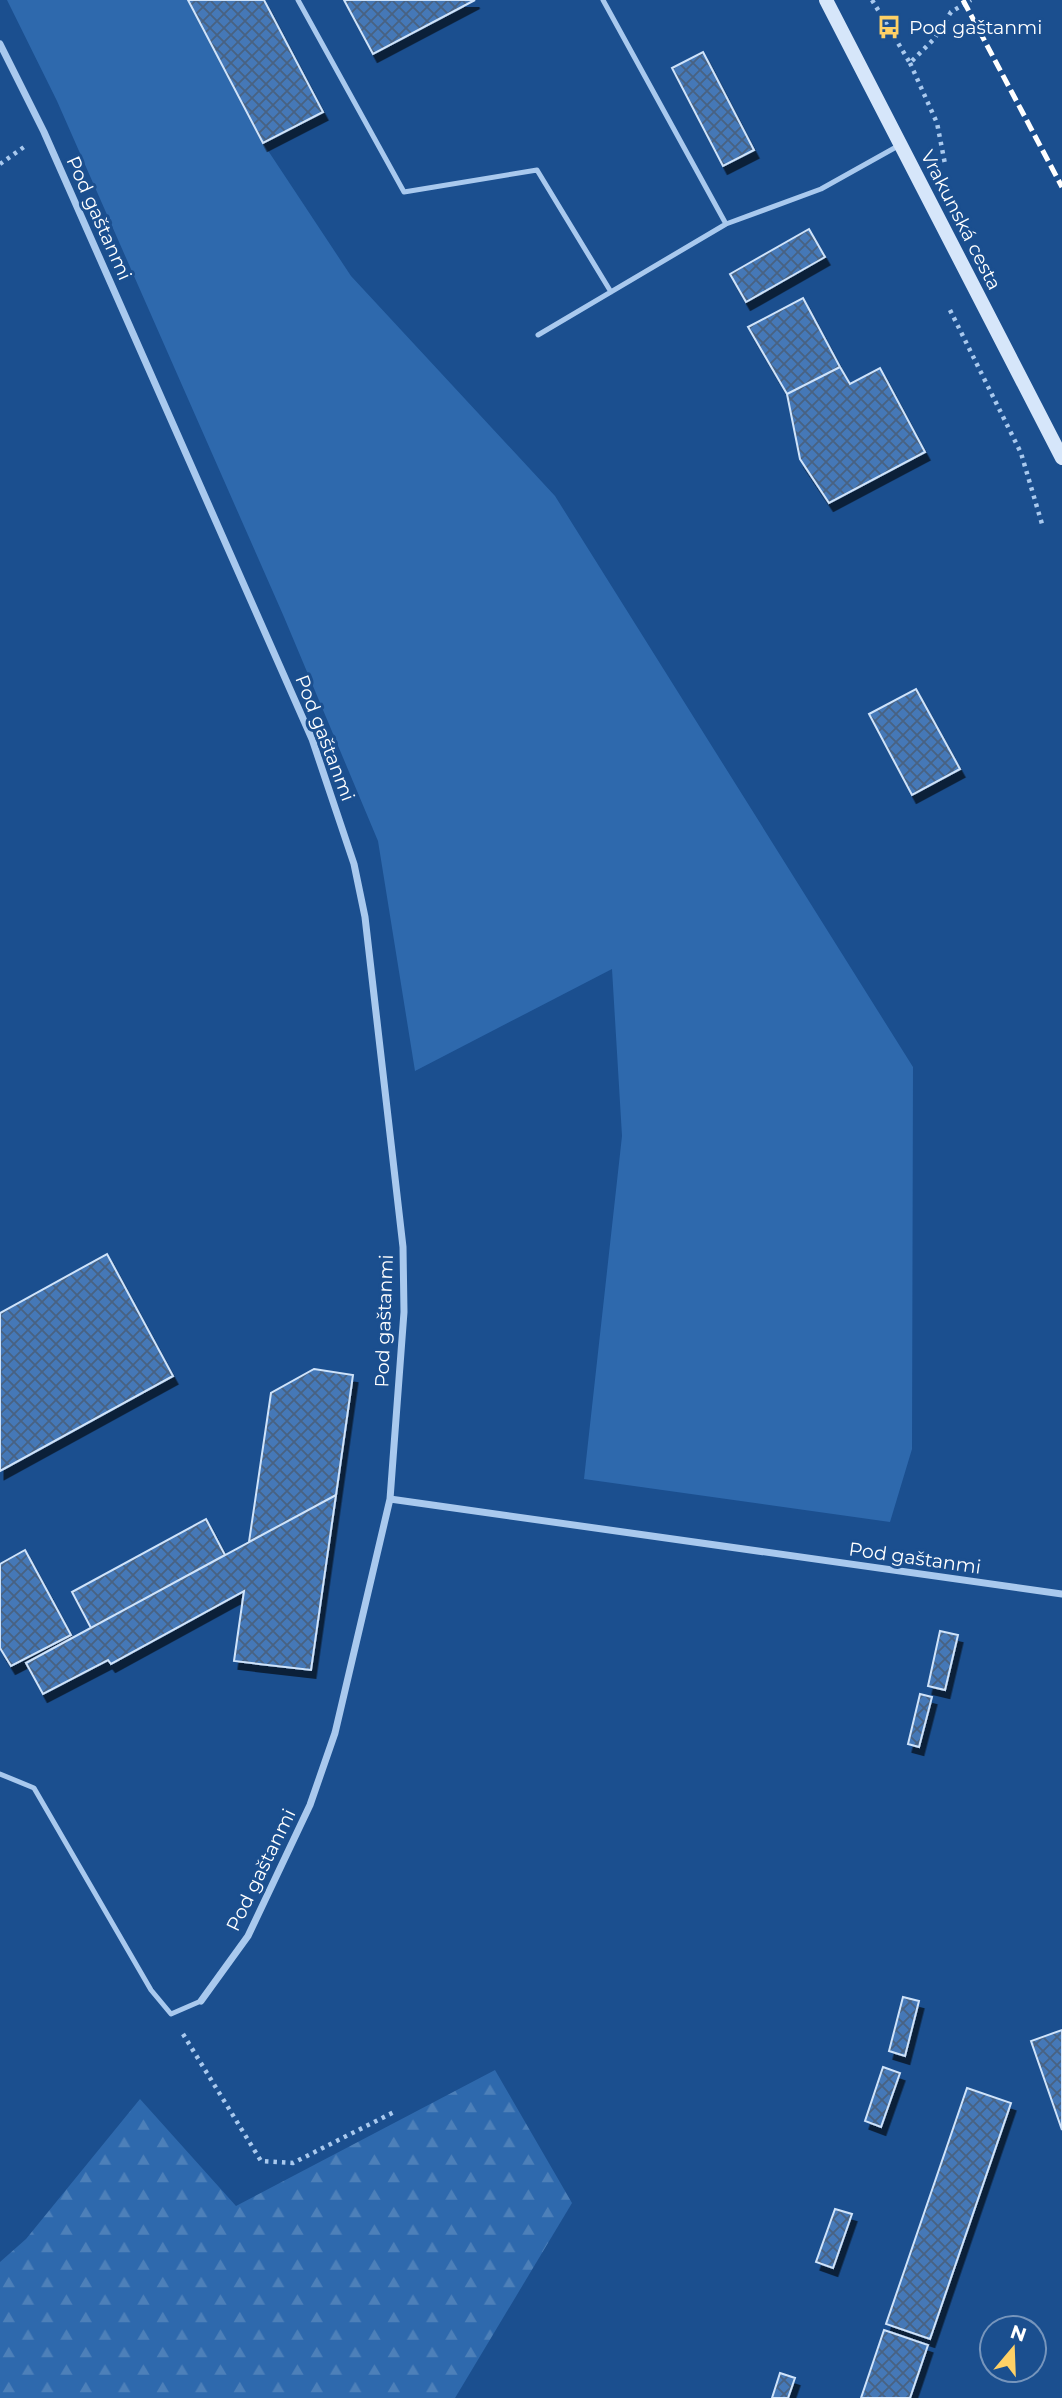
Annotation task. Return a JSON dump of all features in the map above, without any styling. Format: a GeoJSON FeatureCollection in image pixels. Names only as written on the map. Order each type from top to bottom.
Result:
{"type":"FeatureCollection","features":[{"type":"Feature","properties":{"kind":"main road","name":"Vrakunská cesta"},"geometry":{"type":"LineString","coordinates":[[826,0],[1062,458]]}},
{"type":"Feature","properties":{"kind":"street","name":"Pod gaštanmi"},"geometry":{"type":"LineString","coordinates":[[0,44],[44,132],[312,739],[354,864],[365,917],[403,1247],[404,1312],[390,1499],[335,1733],[310,1805],[248,1936],[201,2001]]}},
{"type":"Feature","properties":{"kind":"street","name":"Pod gaštanmi"},"geometry":{"type":"LineString","coordinates":[[390,1499],[1062,1594]]}},
{"type":"Feature","properties":{"kind":"lane"},"geometry":{"type":"LineString","coordinates":[[298,0],[404,192],[537,170],[611,292]]}},
{"type":"Feature","properties":{"kind":"lane"},"geometry":{"type":"LineString","coordinates":[[603,0],[726,224]]}},
{"type":"Feature","properties":{"kind":"lane"},"geometry":{"type":"LineString","coordinates":[[538,335],[726,224],[821,189],[900,144]]}},
{"type":"Feature","properties":{"kind":"lane"},"geometry":{"type":"LineString","coordinates":[[0,1774],[34,1788],[151,1990],[171,2014],[201,2001]]}},
{"type":"Feature","properties":{"kind":"path"},"geometry":{"type":"LineString","coordinates":[[872,0],[910,63],[937,123],[947,176]]}},
{"type":"Feature","properties":{"kind":"path"},"geometry":{"type":"LineString","coordinates":[[910,63],[935,38],[951,12],[971,0]]}},
{"type":"Feature","properties":{"kind":"path"},"geometry":{"type":"LineString","coordinates":[[945,301],[1021,453],[1042,524]]}},
{"type":"Feature","properties":{"kind":"path"},"geometry":{"type":"LineString","coordinates":[[171,2014],[261,2161],[293,2164],[396,2111]]}},
{"type":"Feature","properties":{"kind":"green space"},"geometry":{"type":"Polygon","coordinates":[[[7,0],[188,0],[263,143],[351,276],[555,496],[913,1067],[912,1449],[890,1522],[584,1479],[622,1136],[612,969],[415,1071],[378,841],[284,617],[57,101],[7,0]]]}},
{"type":"Feature","properties":{"kind":"green space"},"geometry":{"type":"Polygon","coordinates":[[[495,2070],[572,2203],[455,2398],[0,2398],[0,2262],[26,2239],[140,2099],[236,2206],[495,2070]]]}},
{"type":"Feature","properties":{"kind":"building"},"geometry":{"type":"Polygon","coordinates":[[[188,0],[264,0],[323,112],[263,143],[188,0]]]}},
{"type":"Feature","properties":{"kind":"building"},"geometry":{"type":"Polygon","coordinates":[[[344,0],[475,0],[373,54],[344,0]]]}},
{"type":"Feature","properties":{"kind":"building"},"geometry":{"type":"Polygon","coordinates":[[[703,52],[754,150],[723,166],[672,68],[703,52]]]}},
{"type":"Feature","properties":{"kind":"building"},"geometry":{"type":"Polygon","coordinates":[[[809,229],[825,257],[746,302],[730,274],[809,229]]]}},
{"type":"Feature","properties":{"kind":"building"},"geometry":{"type":"Polygon","coordinates":[[[803,298],[840,367],[787,394],[748,327],[803,298]]]}},
{"type":"Feature","properties":{"kind":"building"},"geometry":{"type":"Polygon","coordinates":[[[840,367],[850,384],[880,368],[925,452],[829,503],[800,459],[787,394],[840,367]]]}},
{"type":"Feature","properties":{"kind":"building"},"geometry":{"type":"Polygon","coordinates":[[[916,689],[960,769],[912,795],[869,714],[916,689]]]}},
{"type":"Feature","properties":{"kind":"building"},"geometry":{"type":"Polygon","coordinates":[[[107,1254],[173,1376],[0,1471],[0,1313],[107,1254]]]}},
{"type":"Feature","properties":{"kind":"building"},"geometry":{"type":"Polygon","coordinates":[[[314,1369],[353,1375],[336,1495],[249,1542],[271,1393],[314,1369]]]}},
{"type":"Feature","properties":{"kind":"building"},"geometry":{"type":"Polygon","coordinates":[[[336,1495],[311,1670],[234,1661],[244,1591],[111,1664],[108,1660],[43,1694],[26,1663],[336,1495]]]}},
{"type":"Feature","properties":{"kind":"building"},"geometry":{"type":"Polygon","coordinates":[[[206,1519],[225,1555],[91,1628],[72,1592],[206,1519]]]}},
{"type":"Feature","properties":{"kind":"building"},"geometry":{"type":"Polygon","coordinates":[[[25,1550],[71,1635],[11,1666],[0,1648],[0,1564],[25,1550]]]}},
{"type":"Feature","properties":{"kind":"building"},"geometry":{"type":"Polygon","coordinates":[[[940,1631],[958,1635],[945,1690],[928,1686],[940,1631]]]}},
{"type":"Feature","properties":{"kind":"building"},"geometry":{"type":"Polygon","coordinates":[[[920,1694],[932,1697],[919,1747],[908,1744],[920,1694]]]}},
{"type":"Feature","properties":{"kind":"building"},"geometry":{"type":"Polygon","coordinates":[[[903,1997],[919,2001],[905,2056],[889,2051],[903,1997]]]}},
{"type":"Feature","properties":{"kind":"building"},"geometry":{"type":"Polygon","coordinates":[[[1062,2030],[1062,2130],[1031,2041],[1062,2030]]]}},
{"type":"Feature","properties":{"kind":"building"},"geometry":{"type":"Polygon","coordinates":[[[883,2067],[900,2073],[881,2127],[865,2121],[883,2067]]]}},
{"type":"Feature","properties":{"kind":"building"},"geometry":{"type":"Polygon","coordinates":[[[967,2088],[1011,2103],[930,2339],[886,2324],[967,2088]]]}},
{"type":"Feature","properties":{"kind":"building"},"geometry":{"type":"Polygon","coordinates":[[[835,2209],[852,2214],[833,2268],[816,2262],[835,2209]]]}},
{"type":"Feature","properties":{"kind":"building"},"geometry":{"type":"Polygon","coordinates":[[[884,2330],[928,2345],[910,2398],[861,2398],[884,2330]]]}},
{"type":"Feature","properties":{"kind":"building"},"geometry":{"type":"Polygon","coordinates":[[[780,2373],[795,2378],[788,2398],[772,2398],[780,2373]]]}},
{"type":"Feature","properties":{"kind":"railway"},"geometry":{"type":"LineString","coordinates":[[963,0],[1062,187]]}},
{"type":"Feature","properties":{"kind":"place","name":"Pod gaštanmi"},"geometry":{"type":"Point","coordinates":[889,27]}}]}
